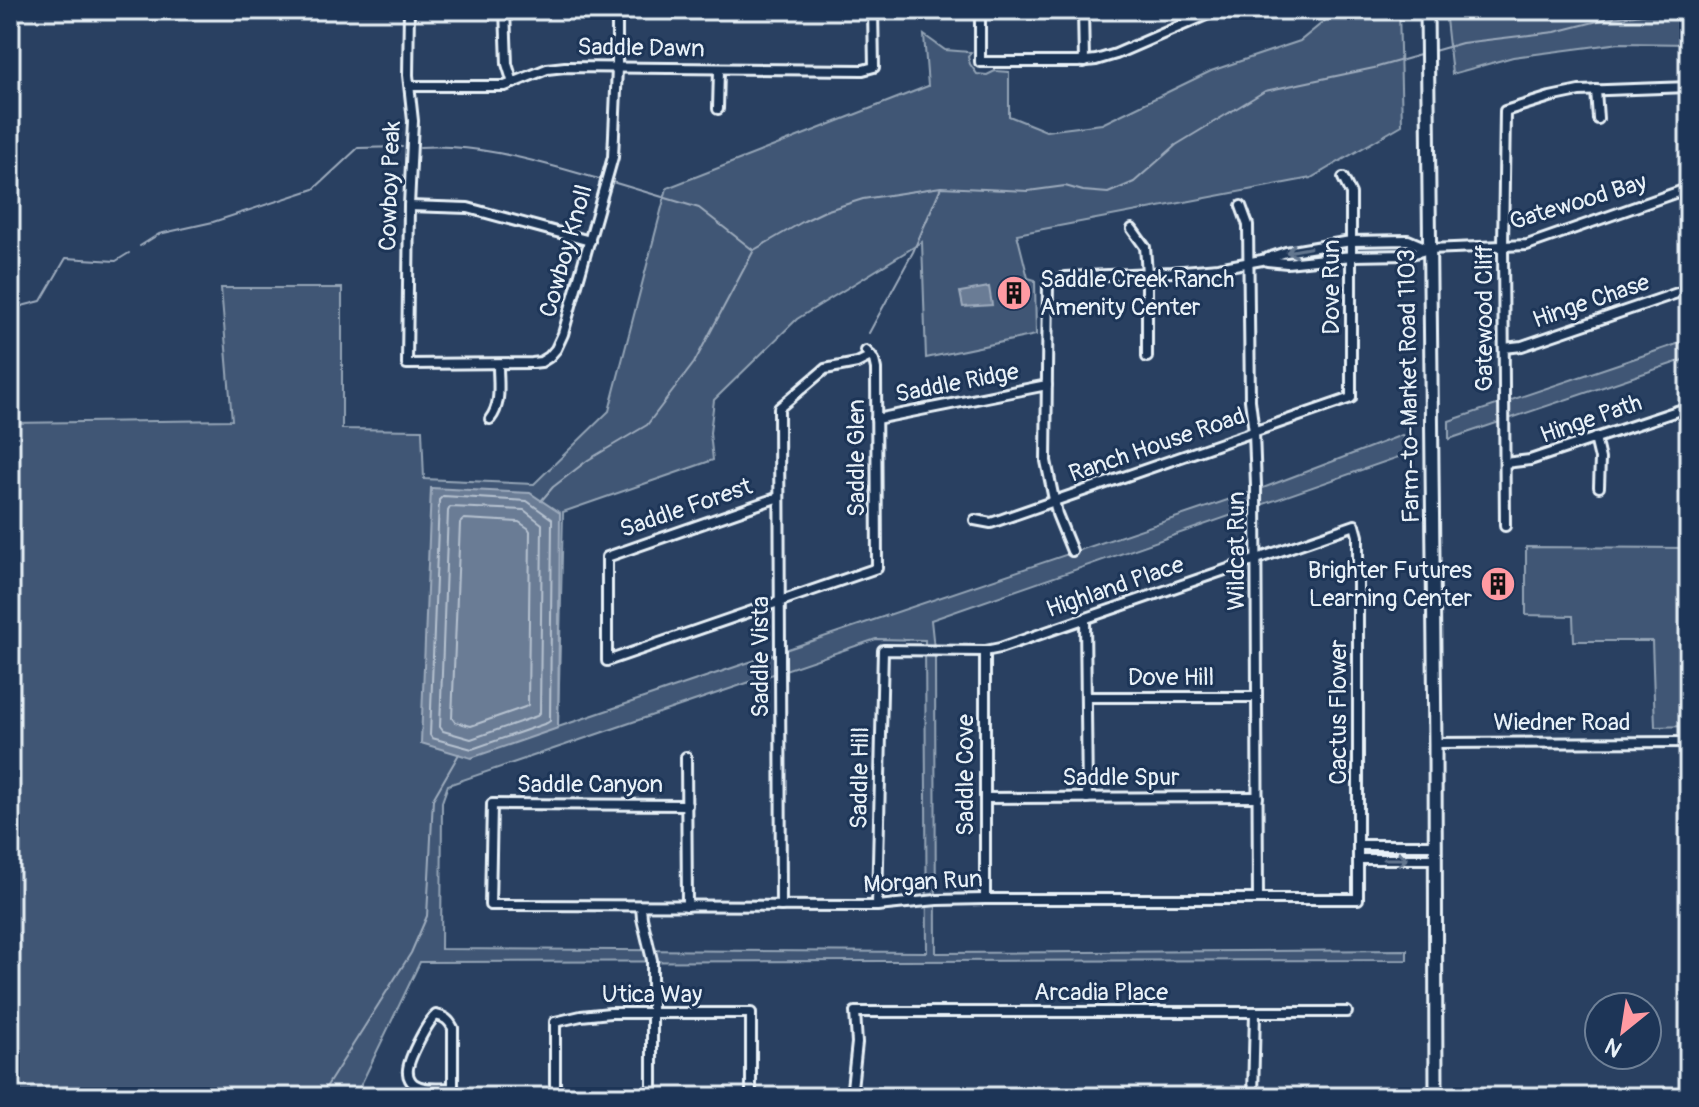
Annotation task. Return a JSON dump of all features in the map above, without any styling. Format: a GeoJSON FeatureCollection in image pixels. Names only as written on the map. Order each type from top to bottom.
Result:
{"type":"FeatureCollection","features":[{"type":"Feature","properties":{"kind":"main road","name":"Farm-to-Market Road 1103"},"geometry":{"type":"LineString","coordinates":[[1427,10],[1436,1097]]}},
{"type":"Feature","properties":{"kind":"street","name":"Cowboy Peak"},"geometry":{"type":"LineString","coordinates":[[407,364],[413,121],[408,75],[409,10]]}},
{"type":"Feature","properties":{"kind":"street"},"geometry":{"type":"LineString","coordinates":[[505,10],[507,64],[513,83]]}},
{"type":"Feature","properties":{"kind":"street","name":"Cowboy Knoll"},"geometry":{"type":"LineString","coordinates":[[407,364],[541,362],[556,349],[563,334],[613,157],[617,10]]}},
{"type":"Feature","properties":{"kind":"street","name":"Saddle Dawn"},"geometry":{"type":"LineString","coordinates":[[410,86],[496,87],[556,67],[863,70],[874,67],[873,10]]}},
{"type":"Feature","properties":{"kind":"street"},"geometry":{"type":"LineString","coordinates":[[980,10],[980,62],[1096,60],[1206,15],[1227,10]]}},
{"type":"Feature","properties":{"kind":"street"},"geometry":{"type":"LineString","coordinates":[[1083,10],[1084,62]]}},
{"type":"Feature","properties":{"kind":"street"},"geometry":{"type":"LineString","coordinates":[[1185,10],[1185,24]]}},
{"type":"Feature","properties":{"kind":"street"},"geometry":{"type":"LineString","coordinates":[[718,109],[719,70]]}},
{"type":"Feature","properties":{"kind":"street"},"geometry":{"type":"LineString","coordinates":[[1598,119],[1596,90],[1689,87]]}},
{"type":"Feature","properties":{"kind":"street","name":"Gatewood Cliff"},"geometry":{"type":"LineString","coordinates":[[1505,526],[1505,111],[1550,97],[1596,90]]}},
{"type":"Feature","properties":{"kind":"street","name":"Dove Run"},"geometry":{"type":"LineString","coordinates":[[1343,178],[1351,194],[1351,398]]}},
{"type":"Feature","properties":{"kind":"street","name":"Gatewood Bay"},"geometry":{"type":"LineString","coordinates":[[1429,249],[1527,245],[1689,188]]}},
{"type":"Feature","properties":{"kind":"street"},"geometry":{"type":"LineString","coordinates":[[409,206],[468,208],[590,241]]}},
{"type":"Feature","properties":{"kind":"street","name":"Wildcat Run"},"geometry":{"type":"LineString","coordinates":[[1241,206],[1248,225],[1250,400],[1256,486],[1258,898]]}},
{"type":"Feature","properties":{"kind":"street"},"geometry":{"type":"LineString","coordinates":[[1132,229],[1145,247],[1147,357]]}},
{"type":"Feature","properties":{"kind":"street"},"geometry":{"type":"LineString","coordinates":[[1072,551],[1057,514],[1046,461],[1048,283],[1066,277],[1218,268],[1351,241],[1408,240],[1429,249]]}},
{"type":"Feature","properties":{"kind":"street"},"geometry":{"type":"LineString","coordinates":[[1262,260],[1287,263],[1352,256],[1408,255],[1429,249]]}},
{"type":"Feature","properties":{"kind":"street","name":"Hinge Chase"},"geometry":{"type":"LineString","coordinates":[[1504,348],[1522,346],[1689,289]]}},
{"type":"Feature","properties":{"kind":"street","name":"Saddle Vista"},"geometry":{"type":"LineString","coordinates":[[781,906],[779,408],[825,369],[857,363],[869,354]]}},
{"type":"Feature","properties":{"kind":"street","name":"Saddle Glen"},"geometry":{"type":"LineString","coordinates":[[779,601],[877,568],[876,369],[869,354]]}},
{"type":"Feature","properties":{"kind":"street"},"geometry":{"type":"LineString","coordinates":[[490,419],[498,401],[498,365]]}},
{"type":"Feature","properties":{"kind":"street","name":"Saddle Ridge"},"geometry":{"type":"LineString","coordinates":[[876,419],[1047,385]]}},
{"type":"Feature","properties":{"kind":"street","name":"Ranch House Road"},"geometry":{"type":"LineString","coordinates":[[975,520],[991,523],[1351,398]]}},
{"type":"Feature","properties":{"kind":"street","name":"Hinge Path"},"geometry":{"type":"LineString","coordinates":[[1505,463],[1530,460],[1689,407]]}},
{"type":"Feature","properties":{"kind":"street"},"geometry":{"type":"LineString","coordinates":[[1595,438],[1600,459],[1599,487]]}},
{"type":"Feature","properties":{"kind":"street","name":"Saddle Forest"},"geometry":{"type":"LineString","coordinates":[[779,497],[607,557],[607,661],[779,601]]}},
{"type":"Feature","properties":{"kind":"street","name":"Highland Place"},"geometry":{"type":"LineString","coordinates":[[883,650],[985,651],[1000,648],[1355,525]]}},
{"type":"Feature","properties":{"kind":"street","name":"Cactus Flower"},"geometry":{"type":"LineString","coordinates":[[1355,525],[1358,536],[1358,899]]}},
{"type":"Feature","properties":{"kind":"street"},"geometry":{"type":"LineString","coordinates":[[1085,619],[1087,798]]}},
{"type":"Feature","properties":{"kind":"street","name":"Saddle Hill"},"geometry":{"type":"LineString","coordinates":[[877,906],[883,650]]}},
{"type":"Feature","properties":{"kind":"street","name":"Saddle Cove"},"geometry":{"type":"LineString","coordinates":[[985,651],[985,899]]}},
{"type":"Feature","properties":{"kind":"street","name":"Dove Hill"},"geometry":{"type":"LineString","coordinates":[[1086,697],[1257,697]]}},
{"type":"Feature","properties":{"kind":"street","name":"Wiedner Road"},"geometry":{"type":"LineString","coordinates":[[1435,743],[1689,742]]}},
{"type":"Feature","properties":{"kind":"street"},"geometry":{"type":"LineString","coordinates":[[686,757],[687,906]]}},
{"type":"Feature","properties":{"kind":"street","name":"Saddle Spur"},"geometry":{"type":"LineString","coordinates":[[985,798],[1258,797]]}},
{"type":"Feature","properties":{"kind":"street","name":"Saddle Canyon"},"geometry":{"type":"LineString","coordinates":[[490,905],[492,804],[687,805]]}},
{"type":"Feature","properties":{"kind":"street"},"geometry":{"type":"LineString","coordinates":[[1358,845],[1434,845]]}},
{"type":"Feature","properties":{"kind":"street"},"geometry":{"type":"LineString","coordinates":[[1358,859],[1435,859]]}},
{"type":"Feature","properties":{"kind":"street","name":"Morgan Run"},"geometry":{"type":"LineString","coordinates":[[490,905],[877,906],[985,899],[1358,899]]}},
{"type":"Feature","properties":{"kind":"street"},"geometry":{"type":"LineString","coordinates":[[641,906],[651,956],[652,1097]]}},
{"type":"Feature","properties":{"kind":"street","name":"Arcadia Place"},"geometry":{"type":"LineString","coordinates":[[851,1097],[857,1043],[855,1012],[1347,1012]]}},
{"type":"Feature","properties":{"kind":"street"},"geometry":{"type":"LineString","coordinates":[[1253,1097],[1255,1012]]}},
{"type":"Feature","properties":{"kind":"street","name":"Utica Way"},"geometry":{"type":"LineString","coordinates":[[555,1097],[555,1022],[589,1014],[751,1013],[751,1097]]}},
{"type":"Feature","properties":{"kind":"street"},"geometry":{"type":"LineString","coordinates":[[436,1015],[444,1016],[453,1028],[453,1092],[414,1084],[408,1076],[408,1068],[425,1029],[436,1015]]}},
{"type":"Feature","properties":{"kind":"shaded area"},"geometry":{"type":"Polygon","coordinates":[[[1338,10],[1399,10],[1402,125],[1311,178],[1017,234],[1028,278],[1035,280],[1036,335],[926,358],[922,242],[797,319],[714,400],[710,433],[713,460],[563,512],[558,727],[1263,488],[1402,435],[1410,453],[931,620],[935,658],[936,953],[1407,950],[1407,960],[420,962],[355,1097],[10,1097],[10,423],[232,420],[221,288],[342,288],[342,429],[422,430],[424,479],[534,484],[609,411],[667,188],[928,86],[924,35],[945,50],[971,52],[968,57],[977,74],[1009,72],[1009,116],[1046,131],[1102,124],[1211,71],[1300,41],[1338,10]],[[876,639],[448,785],[442,802],[441,949],[927,952],[925,640],[876,639]]]}},
{"type":"Feature","properties":{"kind":"shaded area"},"geometry":{"type":"Polygon","coordinates":[[[1445,10],[1689,10],[1689,44],[1620,43],[1513,57],[1452,74],[1445,10]]]}},
{"type":"Feature","properties":{"kind":"shaded area"},"geometry":{"type":"Polygon","coordinates":[[[1689,340],[1689,358],[1449,439],[1449,421],[1689,340]]]}},
{"type":"Feature","properties":{"kind":"shaded area"},"geometry":{"type":"Polygon","coordinates":[[[1526,547],[1689,548],[1689,726],[1655,727],[1652,641],[1574,641],[1573,616],[1526,615],[1526,547]]]}},
{"type":"Feature","properties":{"kind":"water"},"geometry":{"type":"Polygon","coordinates":[[[989,287],[992,305],[963,307],[960,292],[989,287]]]}},
{"type":"Feature","properties":{"kind":"water"},"geometry":{"type":"Polygon","coordinates":[[[431,488],[530,493],[560,513],[558,728],[471,758],[421,743],[431,488]]]}},
{"type":"Feature","properties":{"kind":"waterway"},"geometry":{"type":"LineString","coordinates":[[1434,51],[1462,43],[1555,32],[1606,19],[1689,13]]}},
{"type":"Feature","properties":{"kind":"waterway"},"geometry":{"type":"LineString","coordinates":[[541,501],[553,487],[588,460],[647,425],[694,363],[754,250],[804,221],[863,199],[941,187],[1028,191],[1065,186],[1108,193],[1134,182],[1176,145],[1265,91],[1420,55]]}},
{"type":"Feature","properties":{"kind":"waterway"},"geometry":{"type":"LineString","coordinates":[[140,246],[159,234],[213,222],[314,189],[358,148],[402,147]]}},
{"type":"Feature","properties":{"kind":"waterway"},"geometry":{"type":"LineString","coordinates":[[420,147],[490,151],[603,180]]}},
{"type":"Feature","properties":{"kind":"waterway"},"geometry":{"type":"LineString","coordinates":[[609,181],[699,208],[753,250]]}},
{"type":"Feature","properties":{"kind":"waterway"},"geometry":{"type":"LineString","coordinates":[[869,333],[913,252],[941,187]]}},
{"type":"Feature","properties":{"kind":"waterway"},"geometry":{"type":"LineString","coordinates":[[10,309],[41,301],[66,258],[116,261],[129,253]]}},
{"type":"Feature","properties":{"kind":"waterway"},"geometry":{"type":"LineString","coordinates":[[323,1097],[325,1089],[411,953],[427,916],[433,799],[459,754]]}},
{"type":"Feature","properties":{"kind":"place","name":"Saddle Creek Ranch Amenity Center"},"geometry":{"type":"Point","coordinates":[1014,293]}},
{"type":"Feature","properties":{"kind":"place","name":"Brighter Futures Learning Center"},"geometry":{"type":"Point","coordinates":[1498,584]}}]}
